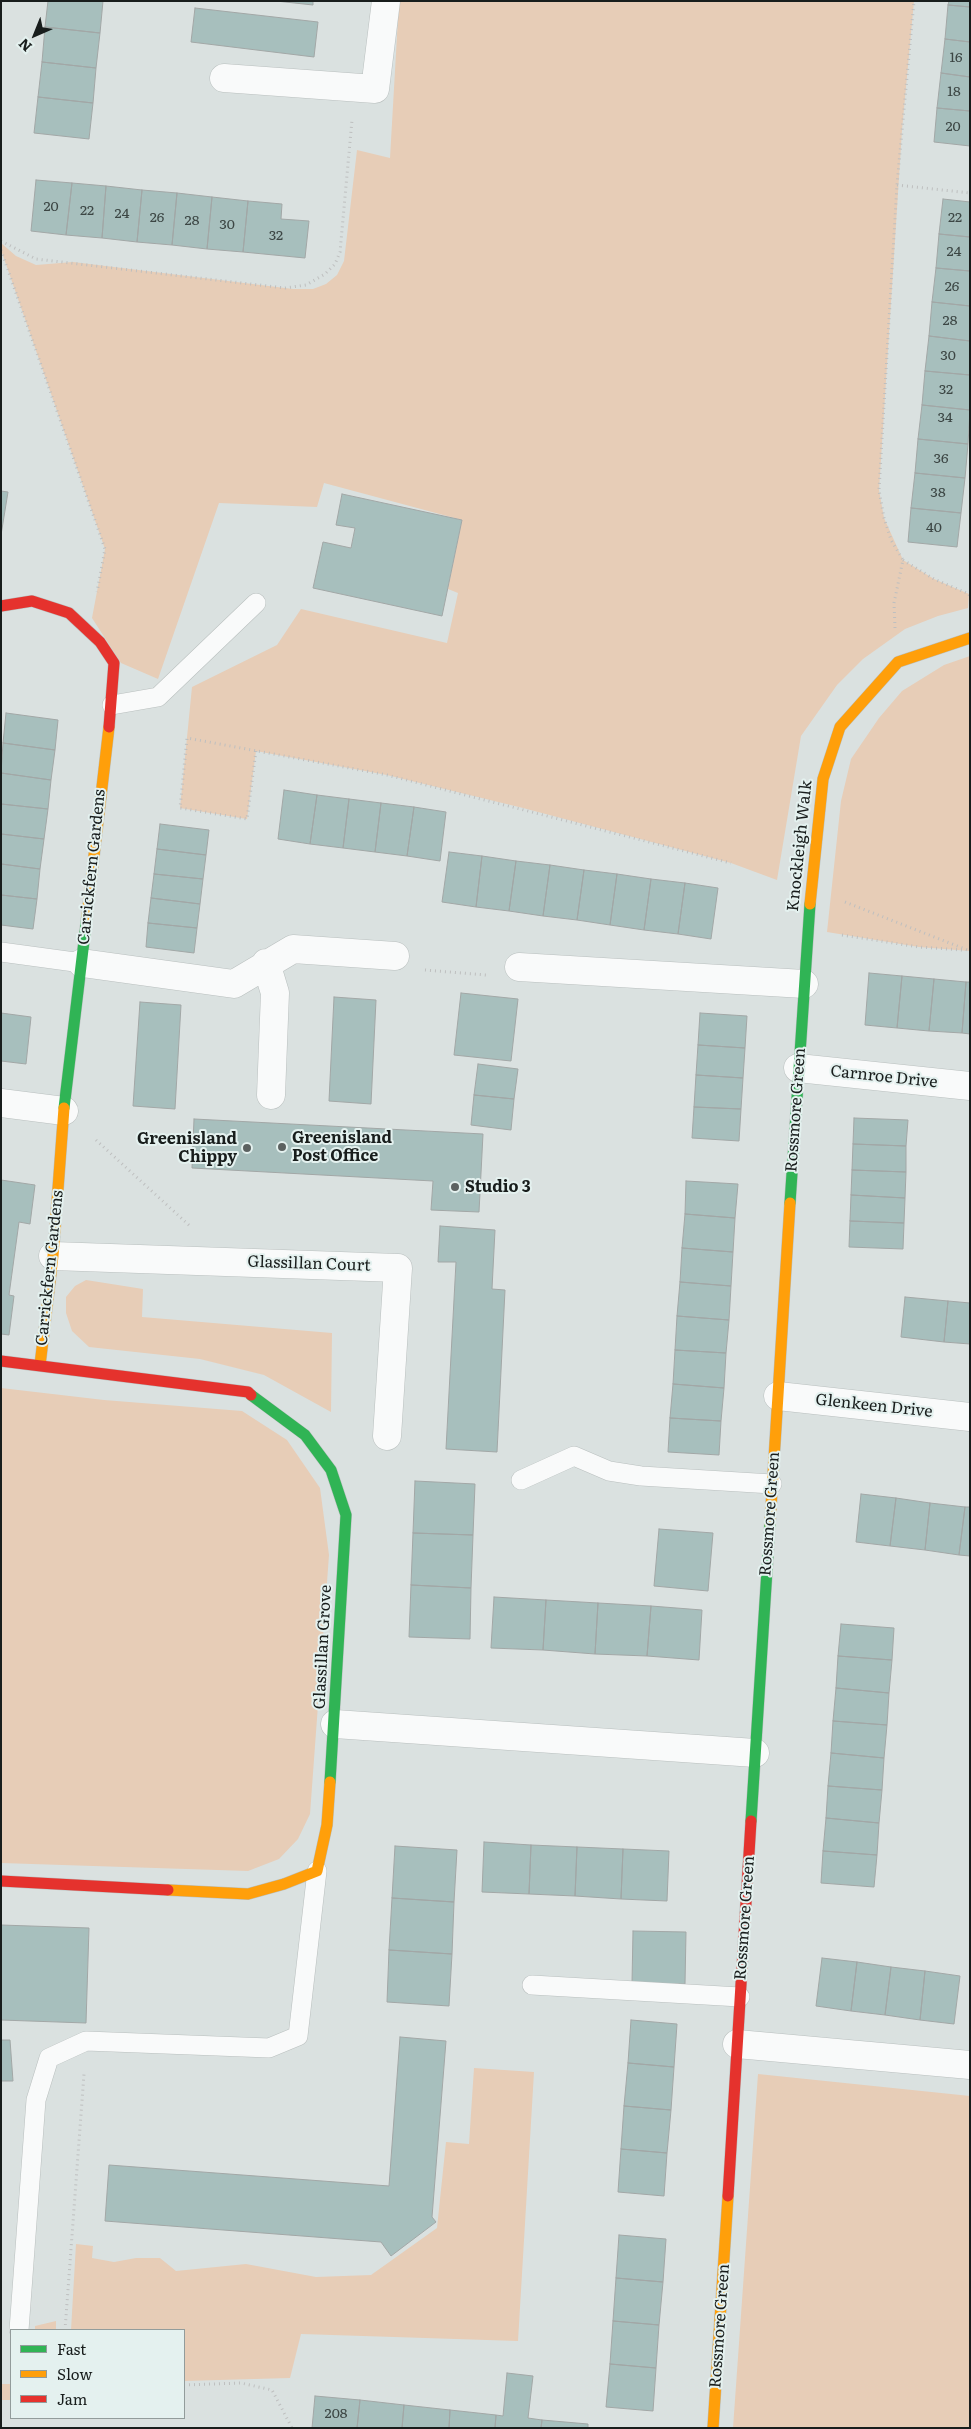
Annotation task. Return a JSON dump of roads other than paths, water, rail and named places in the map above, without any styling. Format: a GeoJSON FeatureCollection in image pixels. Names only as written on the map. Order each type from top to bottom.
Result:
{"type":"FeatureCollection","features":[{"type":"Feature","properties":{"kind":"street"},"geometry":{"type":"LineString","coordinates":[[224,78],[375,89],[386,1]]}},
{"type":"Feature","properties":{"kind":"street","name":"Carrickfern Gardens"},"geometry":{"type":"LineString","coordinates":[[1,606],[32,600],[69,613],[100,642],[114,663],[112,705],[64,1111],[53,1256],[40,1365]]}},
{"type":"Feature","properties":{"kind":"street","name":"Knockleigh Walk"},"geometry":{"type":"LineString","coordinates":[[804,984],[815,846],[823,779],[840,727],[898,662],[970,638]]}},
{"type":"Feature","properties":{"kind":"street"},"geometry":{"type":"LineString","coordinates":[[82,964],[234,984],[293,949],[395,956]]}},
{"type":"Feature","properties":{"kind":"street"},"geometry":{"type":"LineString","coordinates":[[266,964],[275,993],[271,1095]]}},
{"type":"Feature","properties":{"kind":"street"},"geometry":{"type":"LineString","coordinates":[[519,966],[804,984]]}},
{"type":"Feature","properties":{"kind":"street","name":"Rossmore Green"},"geometry":{"type":"LineString","coordinates":[[713,2428],[804,984]]}},
{"type":"Feature","properties":{"kind":"street","name":"Carnroe Drive"},"geometry":{"type":"LineString","coordinates":[[798,1068],[970,1086]]}},
{"type":"Feature","properties":{"kind":"street"},"geometry":{"type":"LineString","coordinates":[[1,1103],[64,1111]]}},
{"type":"Feature","properties":{"kind":"street","name":"Glassillan Court"},"geometry":{"type":"LineString","coordinates":[[53,1256],[398,1268],[387,1436]]}},
{"type":"Feature","properties":{"kind":"street","name":"Glassillan Grove"},"geometry":{"type":"LineString","coordinates":[[1,1361],[248,1392],[305,1435],[331,1470],[346,1514],[336,1724],[327,1825],[317,1871]]}},
{"type":"Feature","properties":{"kind":"street","name":"Glenkeen Drive"},"geometry":{"type":"LineString","coordinates":[[778,1396],[970,1417]]}},
{"type":"Feature","properties":{"kind":"street"},"geometry":{"type":"LineString","coordinates":[[336,1724],[756,1753]]}},
{"type":"Feature","properties":{"kind":"street"},"geometry":{"type":"LineString","coordinates":[[1,1881],[248,1894],[284,1884],[317,1871]]}},
{"type":"Feature","properties":{"kind":"street"},"geometry":{"type":"LineString","coordinates":[[737,2044],[970,2065]]}},
{"type":"Feature","properties":{"kind":"lane"},"geometry":{"type":"LineString","coordinates":[[112,705],[158,697],[256,603]]}},
{"type":"Feature","properties":{"kind":"lane"},"geometry":{"type":"LineString","coordinates":[[1,952],[82,964]]}},
{"type":"Feature","properties":{"kind":"lane"},"geometry":{"type":"LineString","coordinates":[[521,1480],[574,1456],[609,1471],[641,1476],[772,1484]]}},
{"type":"Feature","properties":{"kind":"lane"},"geometry":{"type":"LineString","coordinates":[[19,2329],[36,2100],[49,2058],[86,2040],[269,2048],[298,2036],[317,1871]]}},
{"type":"Feature","properties":{"kind":"lane"},"geometry":{"type":"LineString","coordinates":[[532,1985],[740,1997]]}},
{"type":"Feature","properties":{"kind":"place","name":"Greenisland Post Office"},"geometry":{"type":"Point","coordinates":[282,1147]}},
{"type":"Feature","properties":{"kind":"place","name":"Greenisland Chippy"},"geometry":{"type":"Point","coordinates":[247,1148]}},
{"type":"Feature","properties":{"kind":"place","name":"Studio 3"},"geometry":{"type":"Point","coordinates":[455,1187]}}]}
